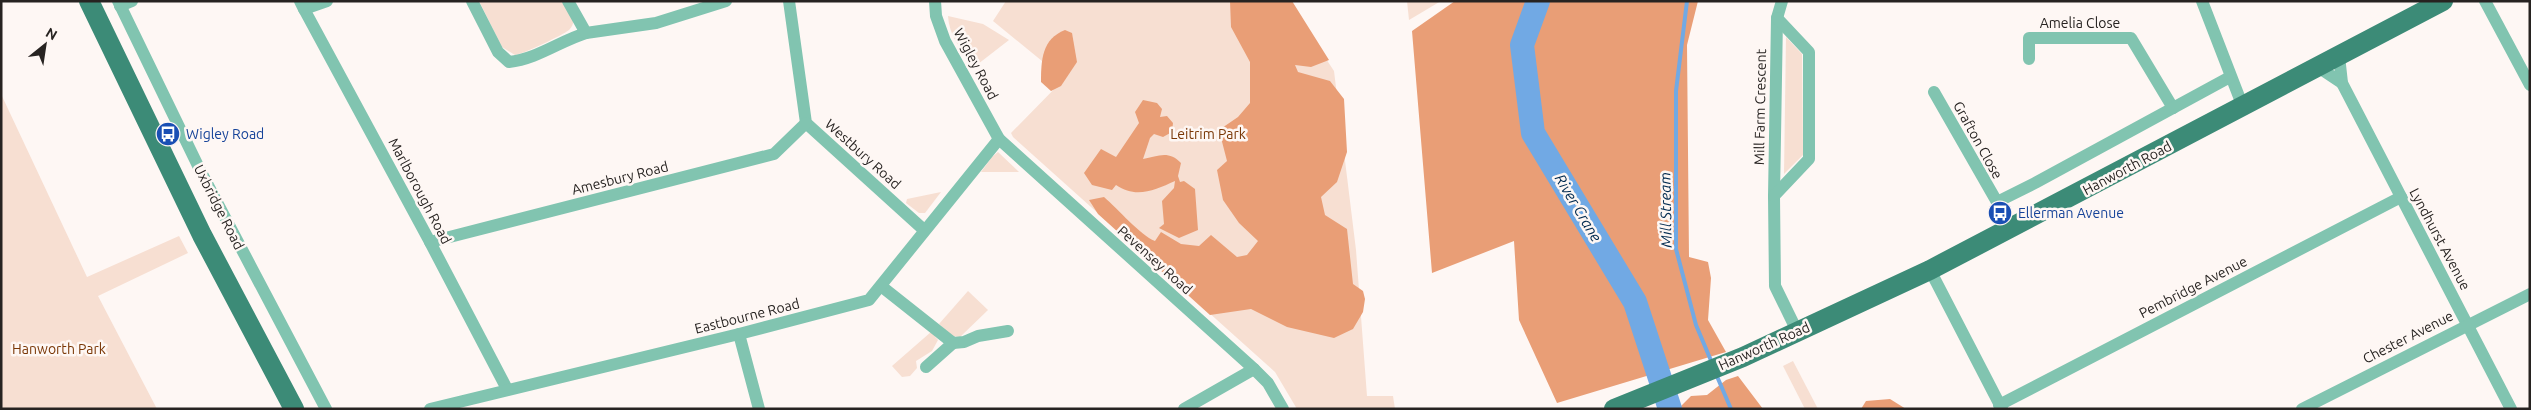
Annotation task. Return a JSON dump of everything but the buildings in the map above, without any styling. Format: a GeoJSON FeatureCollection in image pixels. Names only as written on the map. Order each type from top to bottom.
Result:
{"type":"FeatureCollection","features":[{"type":"Feature","properties":{"kind":"main road","name":"Uxbridge Road"},"geometry":{"type":"LineString","coordinates":[[89,1],[202,235],[294,409]]}},
{"type":"Feature","properties":{"kind":"main road","name":"Hanworth Road"},"geometry":{"type":"LineString","coordinates":[[1614,409],[1724,364],[1930,270],[2243,107],[2431,4]]}},
{"type":"Feature","properties":{"kind":"street"},"geometry":{"type":"LineString","coordinates":[[302,5],[327,1]]}},
{"type":"Feature","properties":{"kind":"street"},"geometry":{"type":"LineString","coordinates":[[472,1],[498,52],[509,62],[526,60],[563,40],[586,33],[656,23],[718,2]]}},
{"type":"Feature","properties":{"kind":"street"},"geometry":{"type":"LineString","coordinates":[[568,1],[586,33]]}},
{"type":"Feature","properties":{"kind":"street","name":"Westbury Road"},"geometry":{"type":"LineString","coordinates":[[789,1],[806,123],[924,230]]}},
{"type":"Feature","properties":{"kind":"street","name":"Wigley Road"},"geometry":{"type":"LineString","coordinates":[[935,1],[936,16],[945,41],[999,139]]}},
{"type":"Feature","properties":{"kind":"street","name":"Mill Farm Crescent"},"geometry":{"type":"LineString","coordinates":[[1782,1],[1777,18],[1774,196],[1775,286],[1797,331]]}},
{"type":"Feature","properties":{"kind":"street"},"geometry":{"type":"LineString","coordinates":[[2202,1],[2243,107]]}},
{"type":"Feature","properties":{"kind":"street"},"geometry":{"type":"LineString","coordinates":[[2485,2],[2530,85]]}},
{"type":"Feature","properties":{"kind":"street","name":"Uxbridge Road"},"geometry":{"type":"LineString","coordinates":[[124,3],[200,172],[326,409]]}},
{"type":"Feature","properties":{"kind":"street","name":"Marlborough Road"},"geometry":{"type":"LineString","coordinates":[[302,5],[507,389]]}},
{"type":"Feature","properties":{"kind":"street"},"geometry":{"type":"LineString","coordinates":[[1774,196],[1809,159],[1809,52],[1777,18]]}},
{"type":"Feature","properties":{"kind":"street","name":"Amelia Close"},"geometry":{"type":"LineString","coordinates":[[2029,59],[2029,38],[2131,38],[2173,108]]}},
{"type":"Feature","properties":{"kind":"street","name":"Lyndhurst Avenue"},"geometry":{"type":"LineString","coordinates":[[2338,56],[2342,83],[2511,409]]}},
{"type":"Feature","properties":{"kind":"street","name":"Lyndhurst Avenue"},"geometry":{"type":"LineString","coordinates":[[2318,67],[2342,83]]}},
{"type":"Feature","properties":{"kind":"street"},"geometry":{"type":"LineString","coordinates":[[2173,108],[2230,77]]}},
{"type":"Feature","properties":{"kind":"street","name":"Grafton Close"},"geometry":{"type":"LineString","coordinates":[[1934,92],[1997,202],[2173,108]]}},
{"type":"Feature","properties":{"kind":"street","name":"Amesbury Road"},"geometry":{"type":"LineString","coordinates":[[430,242],[774,154],[806,123]]}},
{"type":"Feature","properties":{"kind":"street","name":"Eastbourne Road"},"geometry":{"type":"LineString","coordinates":[[430,409],[739,334],[869,300],[999,139]]}},
{"type":"Feature","properties":{"kind":"street","name":"Pevensey Road"},"geometry":{"type":"LineString","coordinates":[[999,139],[1254,369],[1268,383],[1283,409]]}},
{"type":"Feature","properties":{"kind":"street","name":"Pembridge Avenue"},"geometry":{"type":"LineString","coordinates":[[2000,407],[2401,197]]}},
{"type":"Feature","properties":{"kind":"street"},"geometry":{"type":"LineString","coordinates":[[1930,270],[2000,407]]}},
{"type":"Feature","properties":{"kind":"street"},"geometry":{"type":"LineString","coordinates":[[881,286],[953,343]]}},
{"type":"Feature","properties":{"kind":"street","name":"Chester Avenue"},"geometry":{"type":"LineString","coordinates":[[2302,409],[2467,323],[2530,294]]}},
{"type":"Feature","properties":{"kind":"street"},"geometry":{"type":"LineString","coordinates":[[926,367],[953,343],[964,342],[978,336],[1008,331]]}},
{"type":"Feature","properties":{"kind":"street"},"geometry":{"type":"LineString","coordinates":[[739,334],[759,409]]}},
{"type":"Feature","properties":{"kind":"street"},"geometry":{"type":"LineString","coordinates":[[1184,409],[1254,369]]}},
{"type":"Feature","properties":{"kind":"green space"},"geometry":{"type":"Polygon","coordinates":[[[479,1],[563,1],[574,20],[569,30],[534,48],[515,55],[502,47],[479,1]]]}},
{"type":"Feature","properties":{"kind":"green space","name":"Leitrim Park"},"geometry":{"type":"Polygon","coordinates":[[[1006,1],[1288,1],[1334,71],[1356,250],[1367,396],[1393,396],[1395,409],[1297,409],[1275,372],[1013,137],[1011,133],[1064,79],[993,21],[1006,1]]]}},
{"type":"Feature","properties":{"kind":"green space"},"geometry":{"type":"Polygon","coordinates":[[[1407,1],[1441,1],[1409,20],[1407,1]]]}},
{"type":"Feature","properties":{"kind":"green space"},"geometry":{"type":"Polygon","coordinates":[[[948,16],[983,24],[1009,40],[978,64],[970,63],[950,29],[948,16]]]}},
{"type":"Feature","properties":{"kind":"green space"},"geometry":{"type":"Polygon","coordinates":[[[1786,37],[1802,54],[1803,155],[1784,174],[1786,37]]]}},
{"type":"Feature","properties":{"kind":"green space","name":"Hanworth Park"},"geometry":{"type":"Polygon","coordinates":[[[1,94],[87,277],[179,236],[188,253],[98,296],[157,409],[1,409],[1,94]]]}},
{"type":"Feature","properties":{"kind":"green space"},"geometry":{"type":"Polygon","coordinates":[[[998,152],[1019,172],[981,172],[998,152]]]}},
{"type":"Feature","properties":{"kind":"green space"},"geometry":{"type":"Polygon","coordinates":[[[941,192],[925,213],[919,213],[906,203],[907,199],[941,192]]]}},
{"type":"Feature","properties":{"kind":"green space"},"geometry":{"type":"Polygon","coordinates":[[[968,291],[988,310],[960,337],[952,336],[939,324],[968,291]]]}},
{"type":"Feature","properties":{"kind":"green space"},"geometry":{"type":"Polygon","coordinates":[[[931,332],[938,340],[932,351],[916,361],[917,368],[910,376],[902,377],[892,366],[931,332]]]}},
{"type":"Feature","properties":{"kind":"green space"},"geometry":{"type":"Polygon","coordinates":[[[1793,361],[1818,409],[1805,409],[1783,366],[1793,361]]]}},
{"type":"Feature","properties":{"kind":"shaded area"},"geometry":{"type":"Polygon","coordinates":[[[1230,1],[1292,1],[1329,60],[1311,67],[1295,65],[1298,72],[1330,81],[1344,99],[1347,152],[1337,182],[1321,197],[1325,215],[1347,229],[1353,284],[1363,291],[1365,299],[1363,312],[1353,329],[1334,338],[1287,327],[1251,309],[1210,315],[1098,214],[1089,200],[1104,197],[1136,228],[1155,241],[1161,232],[1181,244],[1199,246],[1211,235],[1237,257],[1247,255],[1258,241],[1239,223],[1223,200],[1217,170],[1227,161],[1219,130],[1238,117],[1250,103],[1250,62],[1231,27],[1230,1]]]}},
{"type":"Feature","properties":{"kind":"shaded area"},"geometry":{"type":"Polygon","coordinates":[[[1455,1],[1698,1],[1687,45],[1689,257],[1708,262],[1711,278],[1708,320],[1726,352],[1557,403],[1519,320],[1514,241],[1432,273],[1412,31],[1455,1]]]}},
{"type":"Feature","properties":{"kind":"shaded area"},"geometry":{"type":"Polygon","coordinates":[[[1065,30],[1072,33],[1077,62],[1061,86],[1051,91],[1041,82],[1044,51],[1057,34],[1065,30]]]}},
{"type":"Feature","properties":{"kind":"shaded area"},"geometry":{"type":"Polygon","coordinates":[[[1143,100],[1157,103],[1162,109],[1160,117],[1167,116],[1173,123],[1172,132],[1163,137],[1154,134],[1150,138],[1143,159],[1163,155],[1172,156],[1181,163],[1178,176],[1180,182],[1184,181],[1195,189],[1198,230],[1179,238],[1159,228],[1164,224],[1162,201],[1174,188],[1175,181],[1146,192],[1131,192],[1116,185],[1112,190],[1092,185],[1084,173],[1101,149],[1116,157],[1139,123],[1135,112],[1143,100]]]}},
{"type":"Feature","properties":{"kind":"shaded area"},"geometry":{"type":"Polygon","coordinates":[[[1738,376],[1763,409],[1678,409],[1691,396],[1707,395],[1726,380],[1738,376]]]}},
{"type":"Feature","properties":{"kind":"shaded area"},"geometry":{"type":"Polygon","coordinates":[[[1890,399],[1906,409],[1861,409],[1866,401],[1890,399]]]}},
{"type":"Feature","properties":{"kind":"waterway","name":"River Crane"},"geometry":{"type":"LineString","coordinates":[[1538,1],[1522,45],[1533,133],[1635,302],[1670,409]]}},
{"type":"Feature","properties":{"kind":"waterway","name":"Mill Stream"},"geometry":{"type":"LineString","coordinates":[[1687,1],[1676,91],[1676,249],[1696,325],[1712,363]]}},
{"type":"Feature","properties":{"kind":"waterway","name":"Mill Stream"},"geometry":{"type":"LineString","coordinates":[[1716,374],[1731,409]]}},
{"type":"Feature","properties":{"kind":"place","name":"Wigley Road"},"geometry":{"type":"Point","coordinates":[168,134]}},
{"type":"Feature","properties":{"kind":"place","name":"Ellerman Avenue"},"geometry":{"type":"Point","coordinates":[2000,213]}}]}
